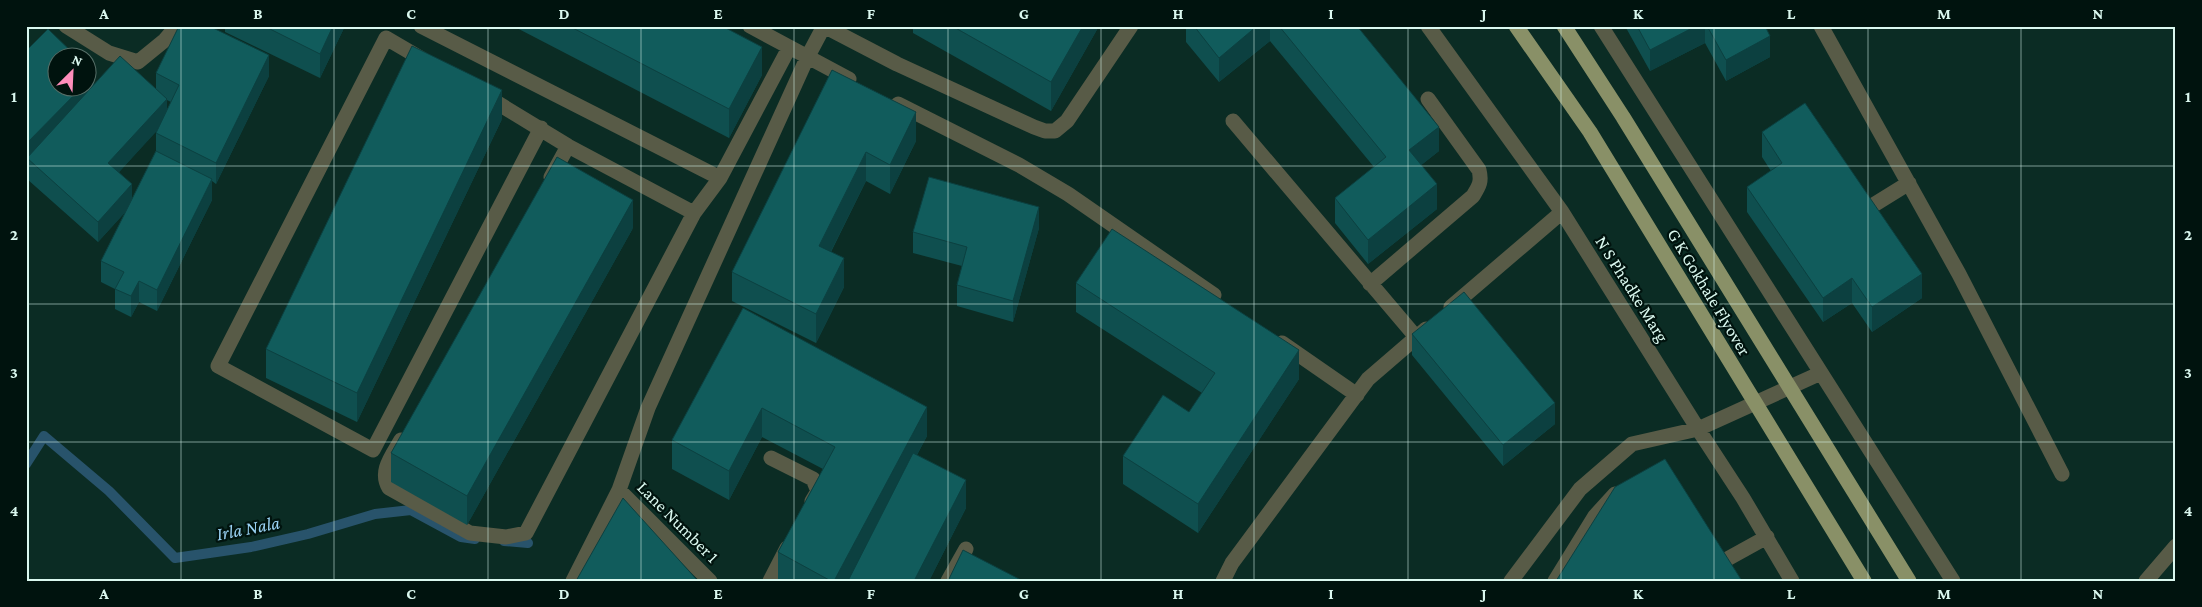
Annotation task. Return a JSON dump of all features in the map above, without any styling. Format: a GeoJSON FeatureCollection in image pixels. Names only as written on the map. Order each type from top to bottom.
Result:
{"type":"FeatureCollection","features":[{"type":"Feature","properties":{"kind":"main road","name":"G K Gokhale Flyover"},"geometry":{"type":"LineString","coordinates":[[1516,26],[1590,132],[1864,581]]}},
{"type":"Feature","properties":{"kind":"main road","name":"G K Gokhale Flyover"},"geometry":{"type":"LineString","coordinates":[[1564,26],[1634,134],[1909,581]]}},
{"type":"Feature","properties":{"kind":"street"},"geometry":{"type":"LineString","coordinates":[[66,26],[109,54],[138,62],[165,40],[177,26]]}},
{"type":"Feature","properties":{"kind":"street"},"geometry":{"type":"LineString","coordinates":[[421,26],[720,178]]}},
{"type":"Feature","properties":{"kind":"street"},"geometry":{"type":"LineString","coordinates":[[750,26],[860,85]]}},
{"type":"Feature","properties":{"kind":"street"},"geometry":{"type":"LineString","coordinates":[[573,581],[619,490],[648,408],[807,58],[824,26],[897,64],[1034,127],[1055,131],[1067,121],[1131,26]]}},
{"type":"Feature","properties":{"kind":"street","name":"N S Phadke Marg"},"geometry":{"type":"LineString","coordinates":[[1428,26],[1562,212],[1743,498],[1792,581]]}},
{"type":"Feature","properties":{"kind":"street"},"geometry":{"type":"LineString","coordinates":[[1601,26],[1953,581]]}},
{"type":"Feature","properties":{"kind":"street"},"geometry":{"type":"LineString","coordinates":[[1821,26],[1959,274],[2062,474]]}},
{"type":"Feature","properties":{"kind":"street"},"geometry":{"type":"LineString","coordinates":[[437,68],[386,38],[218,366],[373,450],[541,128]]}},
{"type":"Feature","properties":{"kind":"street"},"geometry":{"type":"LineString","coordinates":[[410,423],[386,466],[384,479],[389,488],[470,533],[506,537],[526,533],[694,213],[720,178],[771,70],[789,48]]}},
{"type":"Feature","properties":{"kind":"street"},"geometry":{"type":"LineString","coordinates":[[472,88],[568,146],[694,213]]}},
{"type":"Feature","properties":{"kind":"street"},"geometry":{"type":"LineString","coordinates":[[886,98],[1019,165],[1068,194],[1228,306]]}},
{"type":"Feature","properties":{"kind":"street"},"geometry":{"type":"LineString","coordinates":[[1370,284],[1472,196],[1480,186],[1482,179],[1479,170],[1428,99]]}},
{"type":"Feature","properties":{"kind":"street"},"geometry":{"type":"LineString","coordinates":[[1232,121],[1416,337]]}},
{"type":"Feature","properties":{"kind":"street"},"geometry":{"type":"LineString","coordinates":[[544,190],[568,146]]}},
{"type":"Feature","properties":{"kind":"street"},"geometry":{"type":"LineString","coordinates":[[1867,209],[1909,183]]}},
{"type":"Feature","properties":{"kind":"street"},"geometry":{"type":"LineString","coordinates":[[1223,581],[1232,563],[1368,379],[1562,212]]}},
{"type":"Feature","properties":{"kind":"street"},"geometry":{"type":"LineString","coordinates":[[1268,334],[1356,395]]}},
{"type":"Feature","properties":{"kind":"street"},"geometry":{"type":"LineString","coordinates":[[1511,581],[1580,489],[1632,444],[1698,429],[1821,373]]}},
{"type":"Feature","properties":{"kind":"street"},"geometry":{"type":"LineString","coordinates":[[771,458],[813,480],[818,491],[804,516]]}},
{"type":"Feature","properties":{"kind":"street"},"geometry":{"type":"LineString","coordinates":[[1555,581],[1594,516],[1614,494],[1632,487]]}},
{"type":"Feature","properties":{"kind":"street","name":"Lane Number 1"},"geometry":{"type":"LineString","coordinates":[[619,490],[710,581]]}},
{"type":"Feature","properties":{"kind":"street"},"geometry":{"type":"LineString","coordinates":[[770,581],[796,532]]}},
{"type":"Feature","properties":{"kind":"street"},"geometry":{"type":"LineString","coordinates":[[1710,546],[1724,569],[1766,537]]}},
{"type":"Feature","properties":{"kind":"street"},"geometry":{"type":"LineString","coordinates":[[2146,581],[2176,546]]}},
{"type":"Feature","properties":{"kind":"street"},"geometry":{"type":"LineString","coordinates":[[948,581],[966,549]]}},
{"type":"Feature","properties":{"kind":"building"},"geometry":{"type":"Polygon","coordinates":[[[179,26],[209,26],[269,55],[216,163],[156,133],[179,85],[156,73],[179,26]]]}},
{"type":"Feature","properties":{"kind":"building"},"geometry":{"type":"Polygon","coordinates":[[[264,26],[333,26],[320,54],[264,26]]]}},
{"type":"Feature","properties":{"kind":"building"},"geometry":{"type":"Polygon","coordinates":[[[569,26],[722,26],[762,47],[729,109],[569,26]]]}},
{"type":"Feature","properties":{"kind":"building"},"geometry":{"type":"Polygon","coordinates":[[[952,26],[1083,26],[1051,82],[952,26]]]}},
{"type":"Feature","properties":{"kind":"building"},"geometry":{"type":"Polygon","coordinates":[[[1194,26],[1257,26],[1219,58],[1194,26]]]}},
{"type":"Feature","properties":{"kind":"building"},"geometry":{"type":"Polygon","coordinates":[[[1279,26],[1357,26],[1439,127],[1409,150],[1437,184],[1368,240],[1335,198],[1386,157],[1279,26]]]}},
{"type":"Feature","properties":{"kind":"building"},"geometry":{"type":"Polygon","coordinates":[[[1637,26],[1696,26],[1650,50],[1637,26]]]}},
{"type":"Feature","properties":{"kind":"building"},"geometry":{"type":"Polygon","coordinates":[[[1707,26],[1765,26],[1770,36],[1726,60],[1707,26]]]}},
{"type":"Feature","properties":{"kind":"building"},"geometry":{"type":"Polygon","coordinates":[[[48,29],[68,48],[48,48],[48,98],[71,98],[26,144],[26,51],[48,29]]]}},
{"type":"Feature","properties":{"kind":"building"},"geometry":{"type":"Polygon","coordinates":[[[412,46],[502,90],[357,393],[266,349],[412,46]]]}},
{"type":"Feature","properties":{"kind":"building"},"geometry":{"type":"Polygon","coordinates":[[[120,56],[167,99],[108,163],[132,184],[98,222],[27,158],[82,98],[98,98],[98,80],[120,56]]]}},
{"type":"Feature","properties":{"kind":"building"},"geometry":{"type":"Polygon","coordinates":[[[832,70],[916,112],[890,165],[866,152],[819,246],[844,258],[816,314],[732,272],[832,70]]]}},
{"type":"Feature","properties":{"kind":"building"},"geometry":{"type":"Polygon","coordinates":[[[1805,103],[1922,274],[1872,307],[1852,278],[1823,298],[1747,187],[1782,163],[1762,132],[1805,103]]]}},
{"type":"Feature","properties":{"kind":"building"},"geometry":{"type":"Polygon","coordinates":[[[156,151],[212,179],[157,290],[139,281],[131,296],[115,289],[124,272],[101,261],[156,151]]]}},
{"type":"Feature","properties":{"kind":"building"},"geometry":{"type":"Polygon","coordinates":[[[557,157],[633,200],[467,496],[391,453],[557,157]]]}},
{"type":"Feature","properties":{"kind":"building"},"geometry":{"type":"Polygon","coordinates":[[[929,177],[1039,207],[1013,301],[957,285],[967,247],[913,232],[929,177]]]}},
{"type":"Feature","properties":{"kind":"building"},"geometry":{"type":"Polygon","coordinates":[[[1112,229],[1299,350],[1198,504],[1123,456],[1163,395],[1189,412],[1215,373],[1076,283],[1112,229]]]}},
{"type":"Feature","properties":{"kind":"building"},"geometry":{"type":"Polygon","coordinates":[[[1464,292],[1555,403],[1503,445],[1412,334],[1464,292]]]}},
{"type":"Feature","properties":{"kind":"building"},"geometry":{"type":"Polygon","coordinates":[[[743,308],[927,407],[834,581],[778,552],[835,447],[762,408],[729,471],[672,440],[743,308]]]}},
{"type":"Feature","properties":{"kind":"building"},"geometry":{"type":"Polygon","coordinates":[[[913,453],[966,480],[914,581],[848,581],[913,453]]]}},
{"type":"Feature","properties":{"kind":"building"},"geometry":{"type":"Polygon","coordinates":[[[1665,459],[1742,581],[1556,581],[1615,487],[1665,459]]]}},
{"type":"Feature","properties":{"kind":"building"},"geometry":{"type":"Polygon","coordinates":[[[623,498],[698,581],[576,581],[623,498]]]}},
{"type":"Feature","properties":{"kind":"building"},"geometry":{"type":"Polygon","coordinates":[[[963,550],[1023,581],[948,581],[963,550]]]}},
{"type":"Feature","properties":{"kind":"waterway","name":"Irla Nala"},"geometry":{"type":"LineString","coordinates":[[26,464],[44,436],[109,491],[175,558],[251,547],[308,534],[375,514],[411,510],[461,537],[475,539]]}},
{"type":"Feature","properties":{"kind":"waterway","name":"Irla Nala"},"geometry":{"type":"LineString","coordinates":[[504,541],[528,543]]}}]}
